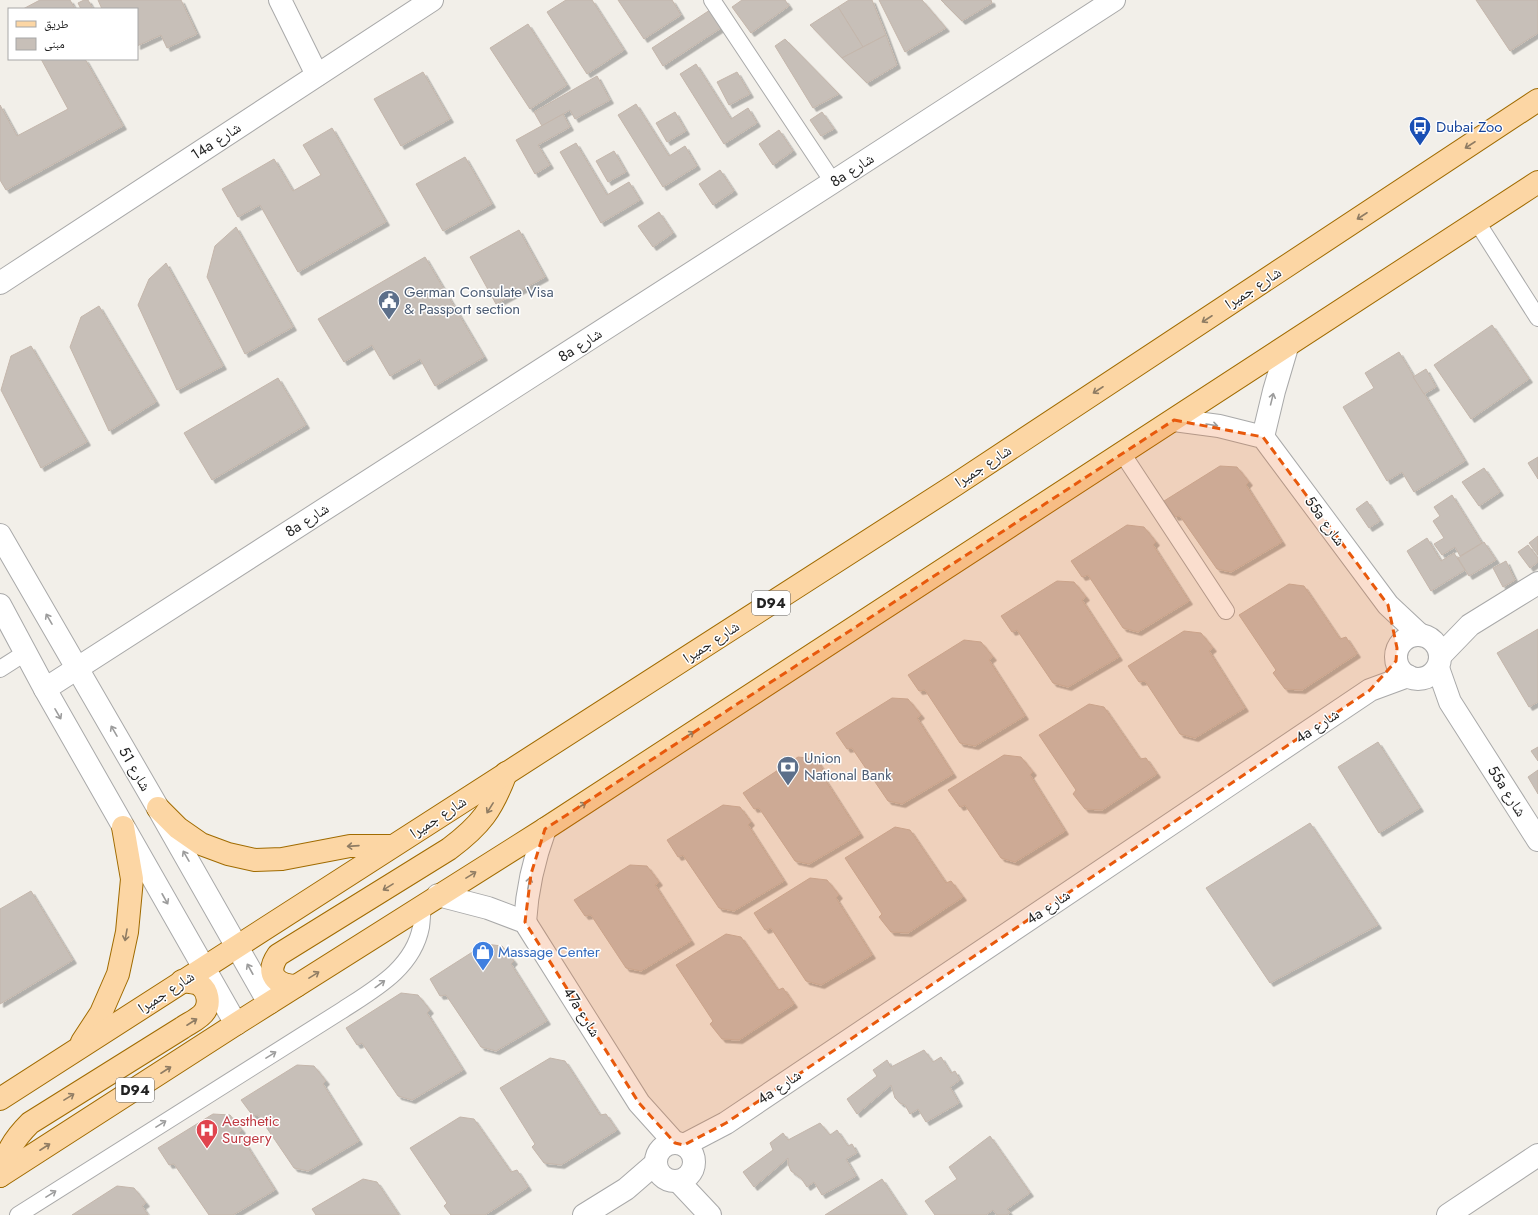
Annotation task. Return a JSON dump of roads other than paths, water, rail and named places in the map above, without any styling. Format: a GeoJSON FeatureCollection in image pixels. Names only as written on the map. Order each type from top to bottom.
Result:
{"type":"FeatureCollection","features":[{"type":"Feature","properties":{"kind":"main road","name":"شارع جميرا"},"geometry":{"type":"LineString","coordinates":[[0,1099],[962,480],[1538,100]]}},
{"type":"Feature","properties":{"kind":"main road","name":"D94"},"geometry":{"type":"LineString","coordinates":[[0,1176],[236,1024],[545,829],[1287,347],[1538,182]]}},
{"type":"Feature","properties":{"kind":"main road"},"geometry":{"type":"LineString","coordinates":[[296,986],[285,986],[277,981],[272,973],[273,963],[278,955],[449,849],[469,834],[485,816],[498,796],[506,773]]}},
{"type":"Feature","properties":{"kind":"main road"},"geometry":{"type":"LineString","coordinates":[[158,808],[178,828],[201,844],[228,854],[255,860],[282,859],[350,846],[392,846]]}},
{"type":"Feature","properties":{"kind":"main road"},"geometry":{"type":"LineString","coordinates":[[77,1049],[101,1013],[118,974],[126,939],[132,879],[123,827]]}},
{"type":"Feature","properties":{"kind":"main road"},"geometry":{"type":"LineString","coordinates":[[0,1176],[6,1156],[16,1138],[30,1123],[198,1018],[205,1011],[208,1002],[206,993],[200,985],[182,981]]}},
{"type":"Feature","properties":{"kind":"street"},"geometry":{"type":"LineString","coordinates":[[280,0],[317,75]]}},
{"type":"Feature","properties":{"kind":"street","name":"14a شارع"},"geometry":{"type":"LineString","coordinates":[[0,283],[432,0]]}},
{"type":"Feature","properties":{"kind":"street","name":"8a شارع"},"geometry":{"type":"LineString","coordinates":[[44,689],[1114,0]]}},
{"type":"Feature","properties":{"kind":"street"},"geometry":{"type":"LineString","coordinates":[[1174,420],[1219,426],[1263,437],[1274,391],[1287,347]]}},
{"type":"Feature","properties":{"kind":"street","name":"55a شارع"},"geometry":{"type":"LineString","coordinates":[[1263,437],[1388,605],[1419,657],[1450,702],[1538,840]]}},
{"type":"Feature","properties":{"kind":"street","name":"شارع 51"},"geometry":{"type":"LineString","coordinates":[[0,535],[269,1003]]}},
{"type":"Feature","properties":{"kind":"street","name":"4a شارع"},"geometry":{"type":"LineString","coordinates":[[584,1215],[675,1162],[726,1124],[1419,657],[1538,583]]}},
{"type":"Feature","properties":{"kind":"street"},"geometry":{"type":"LineString","coordinates":[[0,605],[44,689],[236,1024]]}},
{"type":"Feature","properties":{"kind":"street"},"geometry":{"type":"LineString","coordinates":[[431,900],[488,908],[525,922],[526,897],[530,874],[545,829]]}},
{"type":"Feature","properties":{"kind":"street","name":"47a شارع"},"geometry":{"type":"LineString","coordinates":[[525,922],[708,1213]]}},
{"type":"Feature","properties":{"kind":"street"},"geometry":{"type":"LineString","coordinates":[[1448,1215],[1538,1155]]}},
{"type":"Feature","properties":{"kind":"lane"},"geometry":{"type":"LineString","coordinates":[[712,0],[833,182]]}},
{"type":"Feature","properties":{"kind":"lane"},"geometry":{"type":"LineString","coordinates":[[1477,222],[1538,318]]}},
{"type":"Feature","properties":{"kind":"lane"},"geometry":{"type":"LineString","coordinates":[[1122,454],[1226,611]]}},
{"type":"Feature","properties":{"kind":"lane"},"geometry":{"type":"LineString","coordinates":[[0,669],[25,653]]}},
{"type":"Feature","properties":{"kind":"lane"},"geometry":{"type":"LineString","coordinates":[[18,1215],[341,1011],[383,982],[400,967],[413,949],[431,900]]}},
{"type":"Feature","properties":{"kind":"place","name":"Dubai Zoo"},"geometry":{"type":"Point","coordinates":[1420,146]}},
{"type":"Feature","properties":{"kind":"place","name":"German Consulate Visa & Passport section"},"geometry":{"type":"Point","coordinates":[389,320]}},
{"type":"Feature","properties":{"kind":"place","name":"Union National Bank"},"geometry":{"type":"Point","coordinates":[788,786]}},
{"type":"Feature","properties":{"kind":"place","name":"Massage Center"},"geometry":{"type":"Point","coordinates":[483,972]}},
{"type":"Feature","properties":{"kind":"place","name":"Aesthetic Surgery"},"geometry":{"type":"Point","coordinates":[207,1150]}}]}
